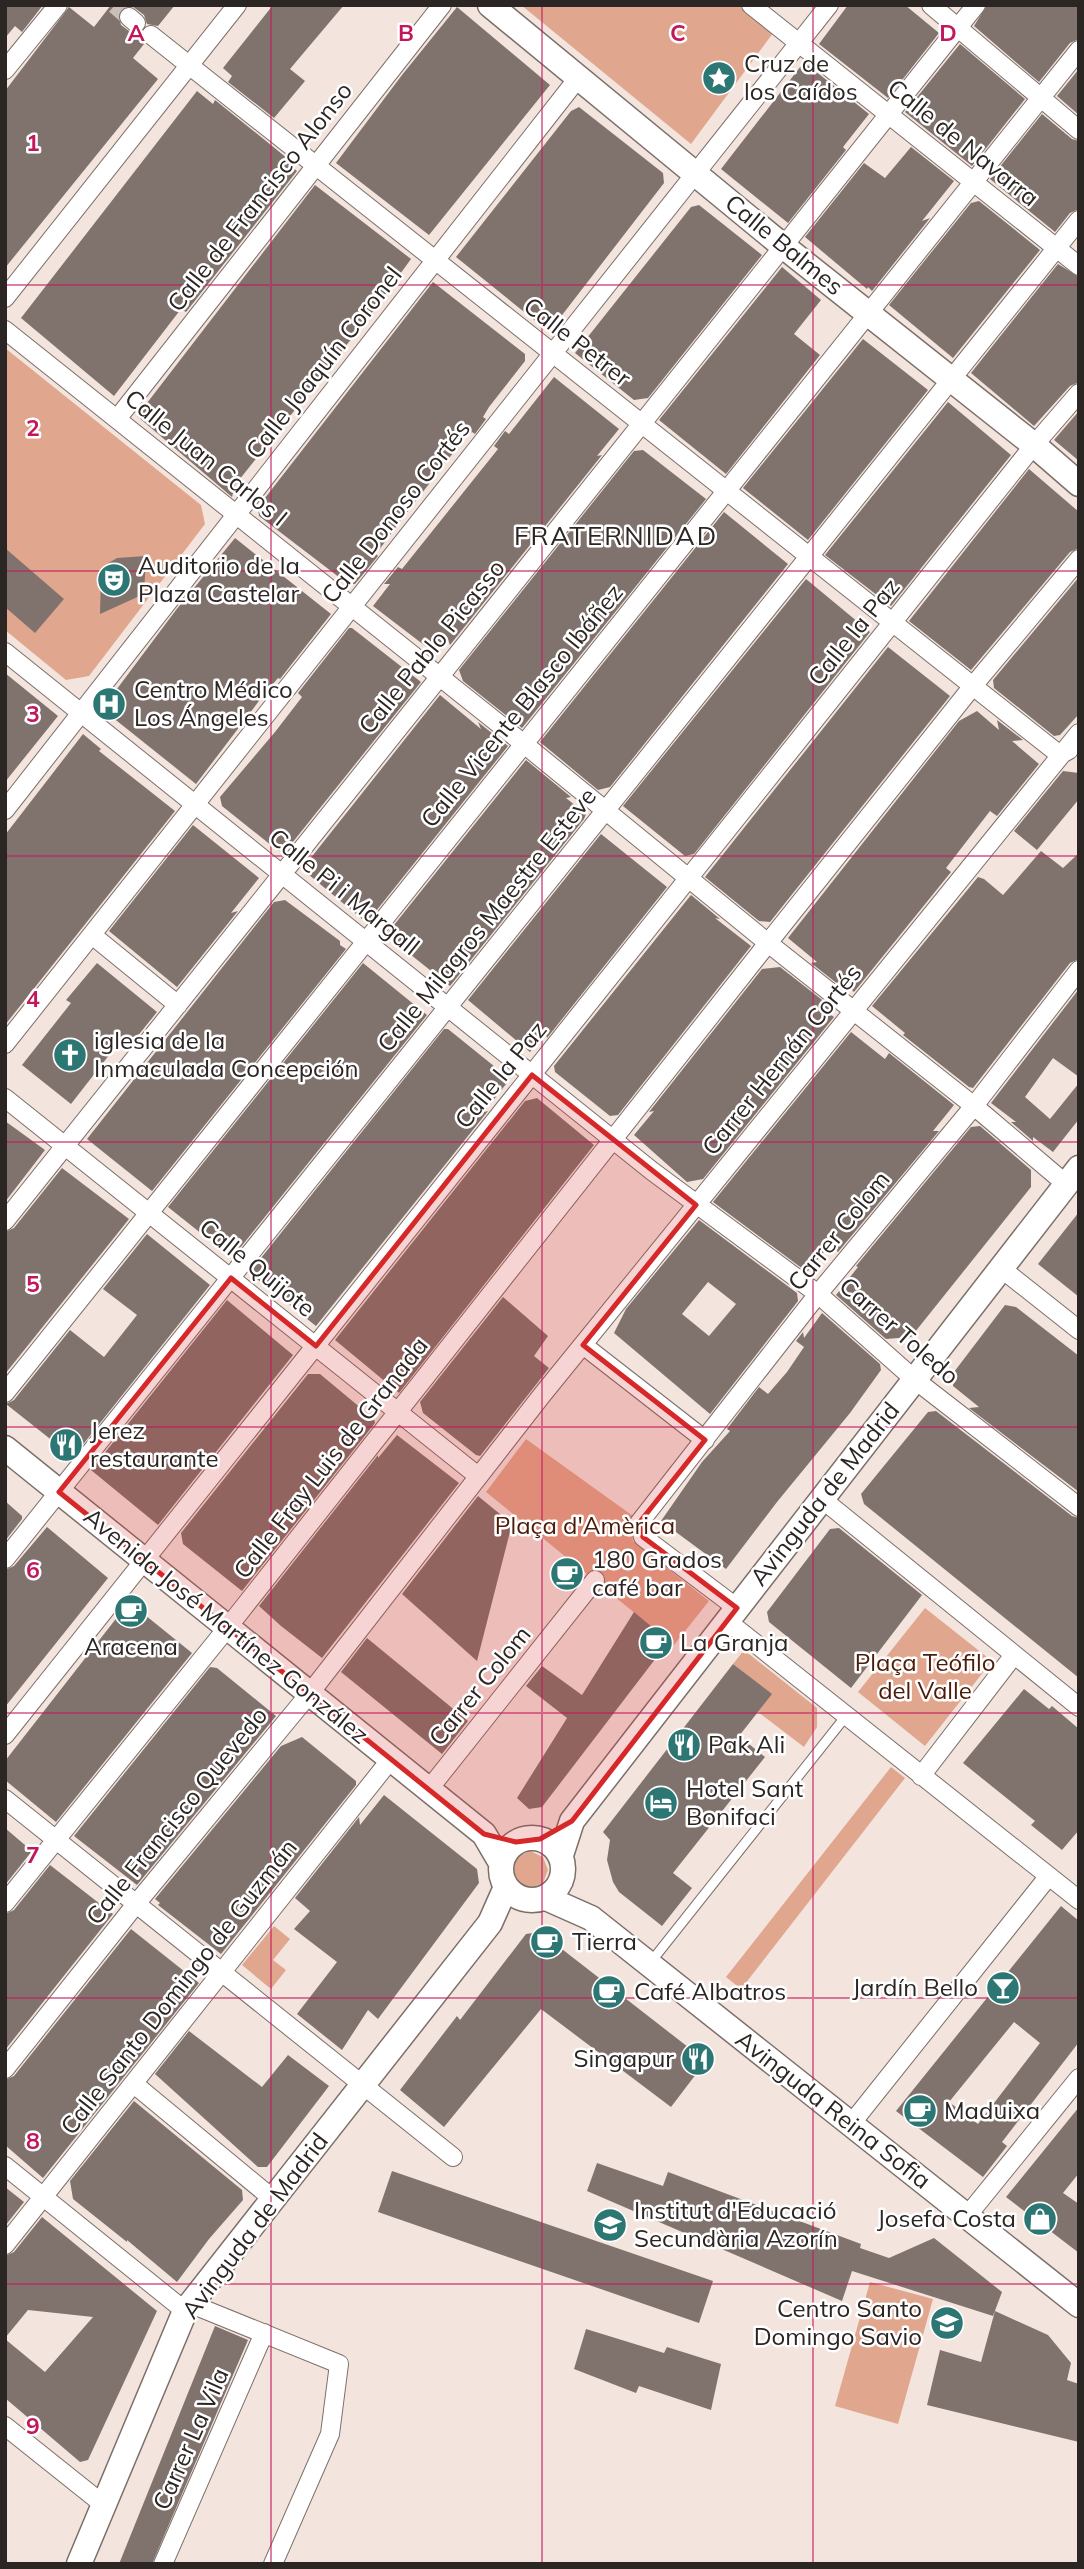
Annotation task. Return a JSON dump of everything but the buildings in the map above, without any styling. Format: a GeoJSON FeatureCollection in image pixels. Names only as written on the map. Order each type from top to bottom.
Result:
{"type":"FeatureCollection","features":[{"type":"Feature","properties":{"kind":"street"},"geometry":{"type":"LineString","coordinates":[[5,69],[58,5]]}},
{"type":"Feature","properties":{"kind":"street"},"geometry":{"type":"LineString","coordinates":[[5,298],[237,5]]}},
{"type":"Feature","properties":{"kind":"street","name":"Calle de Francisco Alonso"},"geometry":{"type":"LineString","coordinates":[[117,419],[442,5]]}},
{"type":"Feature","properties":{"kind":"street","name":"Calle Balmes"},"geometry":{"type":"LineString","coordinates":[[490,5],[783,246],[952,379],[1079,484]]}},
{"type":"Feature","properties":{"kind":"street","name":"Calle de Navarra"},"geometry":{"type":"LineString","coordinates":[[751,5],[1079,266]]}},
{"type":"Feature","properties":{"kind":"street","name":"Calle Donoso Cortés"},"geometry":{"type":"LineString","coordinates":[[5,1044],[829,5]]}},
{"type":"Feature","properties":{"kind":"street"},"geometry":{"type":"LineString","coordinates":[[931,5],[1079,130]]}},
{"type":"Feature","properties":{"kind":"street","name":"Calle Pablo Picasso"},"geometry":{"type":"LineString","coordinates":[[5,1221],[976,5]]}},
{"type":"Feature","properties":{"kind":"street","name":"Calle Petrer"},"geometry":{"type":"LineString","coordinates":[[151,35],[1060,755]]}},
{"type":"Feature","properties":{"kind":"street","name":"Calle Vicente Blasco Ibáñez"},"geometry":{"type":"LineString","coordinates":[[5,1393],[1079,50]]}},
{"type":"Feature","properties":{"kind":"street","name":"Calle Joaquín Coronel"},"geometry":{"type":"LineString","coordinates":[[5,810],[578,78]]}},
{"type":"Feature","properties":{"kind":"street","name":"Calle Milagros Maestre Esteve"},"geometry":{"type":"LineString","coordinates":[[5,1559],[1079,220]]}},
{"type":"Feature","properties":{"kind":"street","name":"Calle Juan Carlos I"},"geometry":{"type":"LineString","coordinates":[[5,330],[524,744],[768,943],[974,1106],[1072,1176]]}},
{"type":"Feature","properties":{"kind":"street","name":"Calle la Paz"},"geometry":{"type":"LineString","coordinates":[[5,1735],[1079,393]]}},
{"type":"Feature","properties":{"kind":"street","name":"Calle Fray Luis de Granada"},"geometry":{"type":"LineString","coordinates":[[5,1903],[228,1628],[972,687],[1079,559]]}},
{"type":"Feature","properties":{"kind":"street","name":"Calle Pi i Margall"},"geometry":{"type":"LineString","coordinates":[[5,652],[652,1171]]}},
{"type":"Feature","properties":{"kind":"street","name":"Carrer Hernán Cortés"},"geometry":{"type":"LineString","coordinates":[[542,1395],[1079,733]]}},
{"type":"Feature","properties":{"kind":"street"},"geometry":{"type":"LineString","coordinates":[[1060,755],[1071,748],[1079,749]]}},
{"type":"Feature","properties":{"kind":"street"},"geometry":{"type":"LineString","coordinates":[[92,935],[178,1005]]}},
{"type":"Feature","properties":{"kind":"street","name":"Carrer Colom"},"geometry":{"type":"LineString","coordinates":[[732,1614],[643,1537],[639,1523],[818,1294],[974,1106],[1079,970]]}},
{"type":"Feature","properties":{"kind":"street","name":"Calle Quijote"},"geometry":{"type":"LineString","coordinates":[[5,1098],[478,1476]]}},
{"type":"Feature","properties":{"kind":"street","name":"Carrer Toledo"},"geometry":{"type":"LineString","coordinates":[[652,1171],[818,1294],[914,1379],[1079,1507]]}},
{"type":"Feature","properties":{"kind":"street","name":"Avinguda de Madrid"},"geometry":{"type":"LineString","coordinates":[[540,1839],[572,1821],[1072,1176]]}},
{"type":"Feature","properties":{"kind":"street"},"geometry":{"type":"LineString","coordinates":[[1002,1269],[1079,1329]]}},
{"type":"Feature","properties":{"kind":"street"},"geometry":{"type":"LineString","coordinates":[[583,1345],[705,1440]]}},
{"type":"Feature","properties":{"kind":"street","name":"Calle Francisco Quevedo"},"geometry":{"type":"LineString","coordinates":[[5,2069],[136,1904],[310,1693],[542,1395]]}},
{"type":"Feature","properties":{"kind":"street","name":"Avenida José Martínez González"},"geometry":{"type":"LineString","coordinates":[[5,1448],[438,1796]]}},
{"type":"Feature","properties":{"kind":"street"},"geometry":{"type":"LineString","coordinates":[[822,1499],[1079,1707]]}},
{"type":"Feature","properties":{"kind":"street","name":"Carrer Colom"},"geometry":{"type":"LineString","coordinates":[[438,1796],[596,1580]]}},
{"type":"Feature","properties":{"kind":"street"},"geometry":{"type":"LineString","coordinates":[[732,1614],[846,1716],[1079,1900]]}},
{"type":"Feature","properties":{"kind":"street"},"geometry":{"type":"LineString","coordinates":[[921,1776],[1014,1654]]}},
{"type":"Feature","properties":{"kind":"street","name":"Calle Santo Domingo de Guzmán"},"geometry":{"type":"LineString","coordinates":[[5,2245],[391,1759]]}},
{"type":"Feature","properties":{"kind":"street"},"geometry":{"type":"LineString","coordinates":[[438,1796],[484,1834],[519,1887]]}},
{"type":"Feature","properties":{"kind":"street"},"geometry":{"type":"LineString","coordinates":[[5,1799],[453,2157]]}},
{"type":"Feature","properties":{"kind":"street","name":"Avinguda de Madrid"},"geometry":{"type":"LineString","coordinates":[[561,1867],[572,1821]]}},
{"type":"Feature","properties":{"kind":"street"},"geometry":{"type":"LineString","coordinates":[[484,1834],[516,1842]]}},
{"type":"Feature","properties":{"kind":"street"},"geometry":{"type":"LineString","coordinates":[[527,1838],[540,1839],[551,1844],[561,1867],[557,1890],[519,1887],[507,1850],[516,1842],[527,1838]]}},
{"type":"Feature","properties":{"kind":"street","name":"Avinguda Reina Sofia"},"geometry":{"type":"LineString","coordinates":[[561,1867],[587,1915]]}},
{"type":"Feature","properties":{"kind":"street"},"geometry":{"type":"LineString","coordinates":[[851,2124],[1048,1877]]}},
{"type":"Feature","properties":{"kind":"street","name":"Avinguda de Madrid"},"geometry":{"type":"LineString","coordinates":[[79,2564],[188,2307],[519,1887]]}},
{"type":"Feature","properties":{"kind":"street","name":"Avinguda Reina Sofia"},"geometry":{"type":"LineString","coordinates":[[519,1887],[587,1915],[1079,2305]]}},
{"type":"Feature","properties":{"kind":"street"},"geometry":{"type":"LineString","coordinates":[[967,2216],[1079,2078]]}},
{"type":"Feature","properties":{"kind":"street"},"geometry":{"type":"LineString","coordinates":[[134,2084],[274,2199]]}},
{"type":"Feature","properties":{"kind":"street"},"geometry":{"type":"LineString","coordinates":[[5,2166],[188,2307],[264,2333],[338,2364],[330,2434],[273,2564]]}},
{"type":"Feature","properties":{"kind":"street","name":"Carrer La Vila"},"geometry":{"type":"LineString","coordinates":[[163,2564],[264,2333]]}},
{"type":"Feature","properties":{"kind":"street"},"geometry":{"type":"LineString","coordinates":[[7,2432],[104,2505]]}},
{"type":"Feature","properties":{"kind":"lane"},"geometry":{"type":"LineString","coordinates":[[649,1964],[846,1716]]}},
{"type":"Feature","properties":{"kind":"highlighted area"},"geometry":{"type":"Polygon","coordinates":[[[532,1075],[696,1205],[583,1345],[705,1440],[639,1523],[643,1537],[737,1608],[572,1821],[540,1839],[516,1842],[484,1834],[59,1492],[231,1278],[316,1346],[532,1075]]]}},
{"type":"Feature","properties":{"kind":"green space"},"geometry":{"type":"Polygon","coordinates":[[[521,5],[738,5],[773,33],[691,144],[521,5]]]}},
{"type":"Feature","properties":{"kind":"green space"},"geometry":{"type":"Polygon","coordinates":[[[5,348],[201,505],[205,524],[89,676],[66,680],[5,630],[5,348]]]}},
{"type":"Feature","properties":{"kind":"green space","name":"Plaça d'Amèrica"},"geometry":{"type":"Polygon","coordinates":[[[526,1439],[633,1516],[633,1541],[709,1601],[674,1645],[486,1492],[526,1439]]]}},
{"type":"Feature","properties":{"kind":"green space","name":"Plaça Teófilo del Valle"},"geometry":{"type":"Polygon","coordinates":[[[925,1608],[992,1661],[925,1746],[858,1692],[925,1608]]]}},
{"type":"Feature","properties":{"kind":"green space"},"geometry":{"type":"Polygon","coordinates":[[[744,1650],[817,1708],[817,1727],[804,1747],[758,1712],[771,1694],[733,1664],[744,1650]]]}},
{"type":"Feature","properties":{"kind":"green space"},"geometry":{"type":"Polygon","coordinates":[[[891,1767],[905,1778],[741,1989],[726,1977],[891,1767]]]}},
{"type":"Feature","properties":{"kind":"green space"},"geometry":{"type":"Polygon","coordinates":[[[530,1851],[543,1857],[548,1870],[543,1883],[530,1888],[517,1882],[512,1869],[517,1857],[530,1851]]]}},
{"type":"Feature","properties":{"kind":"green space"},"geometry":{"type":"Polygon","coordinates":[[[274,1926],[290,1939],[273,1960],[286,1970],[271,1989],[242,1965],[274,1926]]]}},
{"type":"Feature","properties":{"kind":"green space"},"geometry":{"type":"Polygon","coordinates":[[[870,2282],[933,2299],[898,2424],[835,2406],[870,2282]]]}},
{"type":"Feature","properties":{"kind":"tunnel"},"geometry":{"type":"LineString","coordinates":[[115,5],[129,17]]}},
{"type":"Feature","properties":{"kind":"place","name":"Cruz de los Caídos"},"geometry":{"type":"Point","coordinates":[719,78]}},
{"type":"Feature","properties":{"kind":"place","name":"Auditorio de la Plaza Castelar"},"geometry":{"type":"Point","coordinates":[114,580]}},
{"type":"Feature","properties":{"kind":"place","name":"Centro Médico Los Ángeles"},"geometry":{"type":"Point","coordinates":[109,704]}},
{"type":"Feature","properties":{"kind":"place","name":"iglesia de la Inmaculada Concepción"},"geometry":{"type":"Point","coordinates":[70,1055]}},
{"type":"Feature","properties":{"kind":"place","name":"Jerez restaurante"},"geometry":{"type":"Point","coordinates":[66,1445]}},
{"type":"Feature","properties":{"kind":"place","name":"180 Grados café bar"},"geometry":{"type":"Point","coordinates":[567,1574]}},
{"type":"Feature","properties":{"kind":"place","name":"Aracena"},"geometry":{"type":"Point","coordinates":[131,1611]}},
{"type":"Feature","properties":{"kind":"place","name":"La Granja"},"geometry":{"type":"Point","coordinates":[656,1643]}},
{"type":"Feature","properties":{"kind":"place","name":"Pak Ali"},"geometry":{"type":"Point","coordinates":[684,1745]}},
{"type":"Feature","properties":{"kind":"place","name":"Hotel Sant Bonifaci"},"geometry":{"type":"Point","coordinates":[661,1803]}},
{"type":"Feature","properties":{"kind":"place","name":"Tierra"},"geometry":{"type":"Point","coordinates":[547,1942]}},
{"type":"Feature","properties":{"kind":"place","name":"Jardín Bello"},"geometry":{"type":"Point","coordinates":[1003,1988]}},
{"type":"Feature","properties":{"kind":"place","name":"Café Albatros"},"geometry":{"type":"Point","coordinates":[609,1992]}},
{"type":"Feature","properties":{"kind":"place","name":"Singapur"},"geometry":{"type":"Point","coordinates":[698,2059]}},
{"type":"Feature","properties":{"kind":"place","name":"Maduixa"},"geometry":{"type":"Point","coordinates":[920,2111]}},
{"type":"Feature","properties":{"kind":"place","name":"Josefa Costa"},"geometry":{"type":"Point","coordinates":[1040,2219]}},
{"type":"Feature","properties":{"kind":"place","name":"Institut d'Educació Secundària Azorín"},"geometry":{"type":"Point","coordinates":[610,2225]}},
{"type":"Feature","properties":{"kind":"place","name":"Centro Santo Domingo Savio"},"geometry":{"type":"Point","coordinates":[947,2323]}},
{"type":"Feature","properties":{"kind":"district","name":"FRATERNIDAD"},"geometry":{"type":"Point","coordinates":[616,536]}}]}
